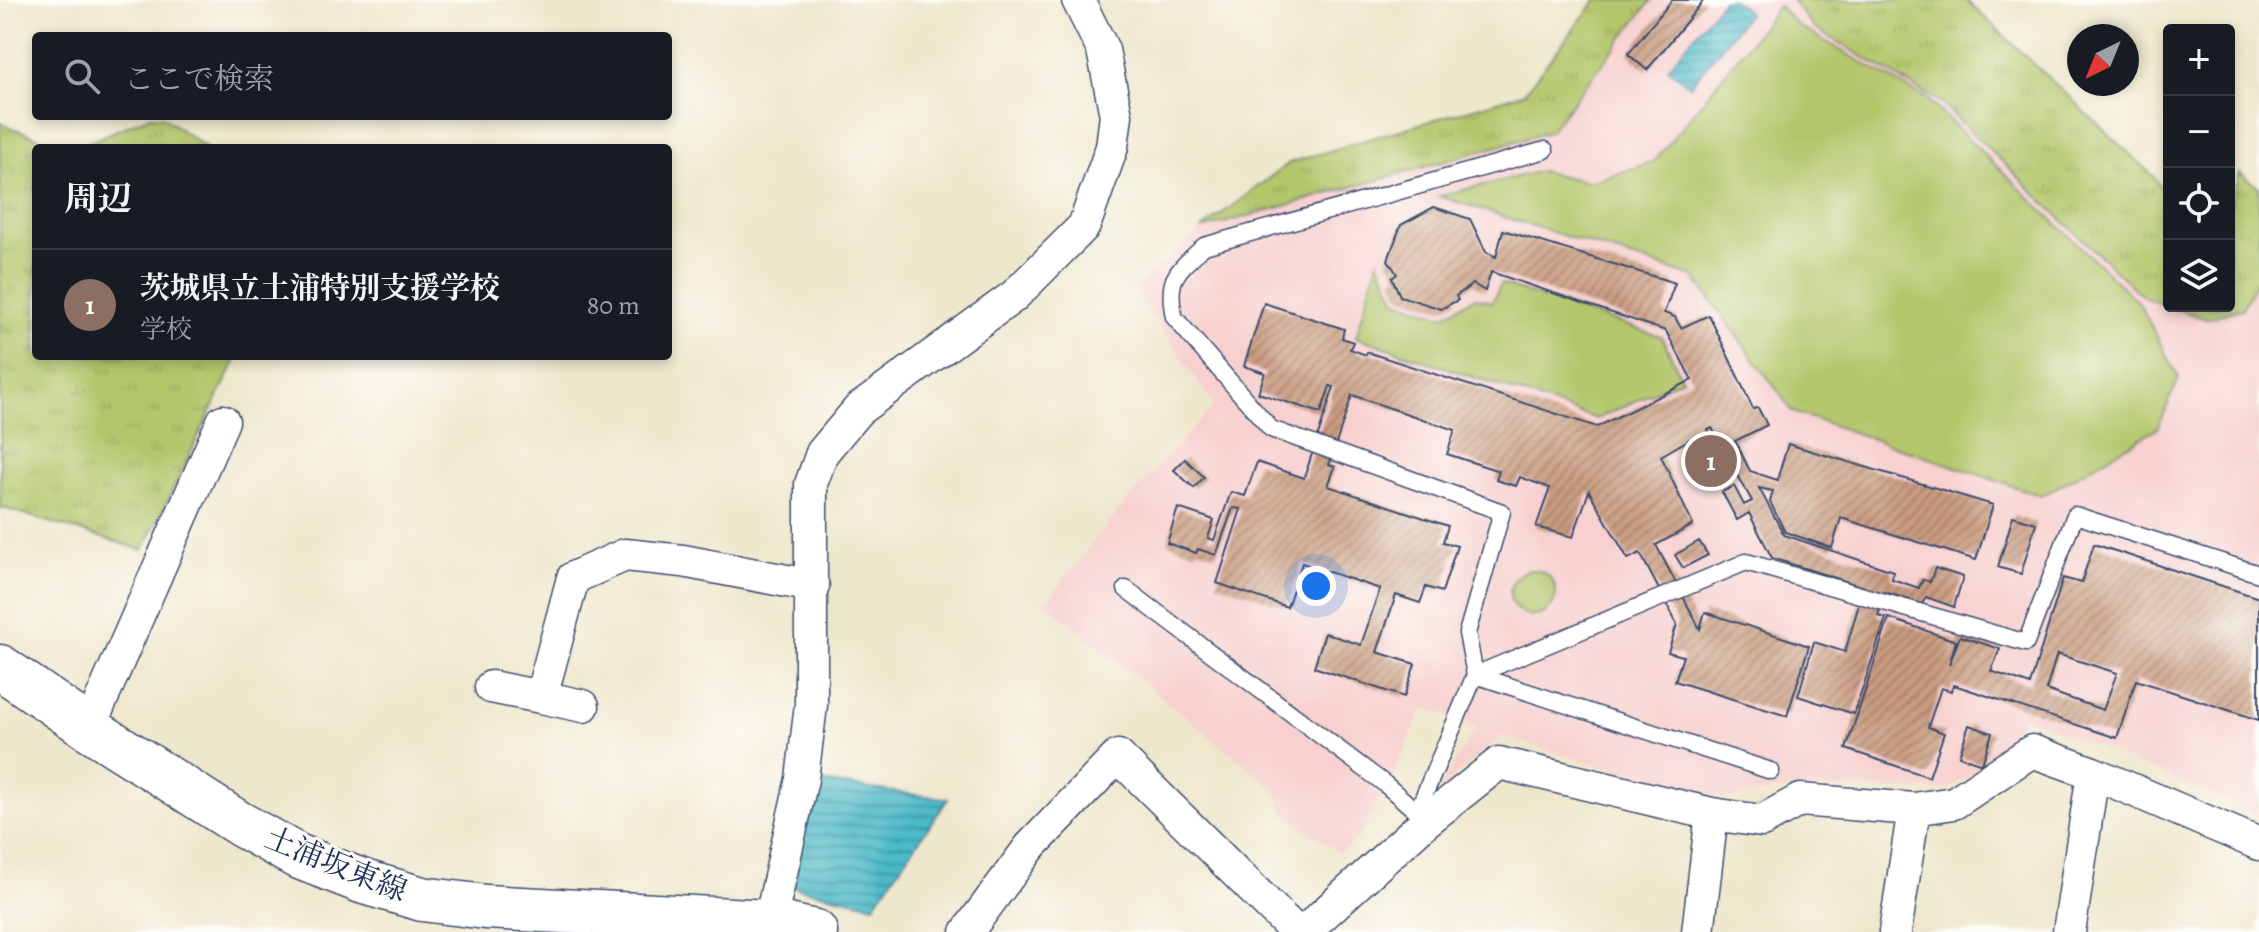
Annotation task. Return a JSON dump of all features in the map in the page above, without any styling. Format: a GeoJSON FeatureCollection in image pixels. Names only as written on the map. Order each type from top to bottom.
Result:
{"type":"FeatureCollection","features":[{"type":"Feature","properties":{"kind":"main road","name":"土浦坂東線"},"geometry":{"type":"LineString","coordinates":[[0,667],[240,824],[297,856],[364,882],[422,899],[486,907],[770,922],[815,932]]}},
{"type":"Feature","properties":{"kind":"street"},"geometry":{"type":"LineString","coordinates":[[770,922],[802,779],[811,705],[811,484],[822,453],[858,410],[1014,296],[1084,226],[1112,147],[1116,115],[1103,50],[1078,0]]}},
{"type":"Feature","properties":{"kind":"street"},"geometry":{"type":"LineString","coordinates":[[89,728],[223,421]]}},
{"type":"Feature","properties":{"kind":"street"},"geometry":{"type":"LineString","coordinates":[[541,697],[573,578],[625,555],[683,561],[813,586]]}},
{"type":"Feature","properties":{"kind":"street"},"geometry":{"type":"LineString","coordinates":[[491,687],[583,706]]}},
{"type":"Feature","properties":{"kind":"street"},"geometry":{"type":"LineString","coordinates":[[1304,932],[1421,817],[1499,763],[1712,814],[1762,821],[1800,800],[1914,809],[1954,803],[2032,751],[2093,773],[2259,844]]}},
{"type":"Feature","properties":{"kind":"street"},"geometry":{"type":"LineString","coordinates":[[967,932],[1030,847],[1118,756],[1296,932]]}},
{"type":"Feature","properties":{"kind":"street"},"geometry":{"type":"LineString","coordinates":[[2069,932],[2093,773]]}},
{"type":"Feature","properties":{"kind":"street"},"geometry":{"type":"LineString","coordinates":[[1895,932],[1914,809]]}},
{"type":"Feature","properties":{"kind":"street"},"geometry":{"type":"LineString","coordinates":[[1698,932],[1712,814]]}},
{"type":"Feature","properties":{"kind":"lane"},"geometry":{"type":"LineString","coordinates":[[1126,589],[1385,784],[1421,817],[1475,675],[1467,633],[1502,512],[1271,429],[1174,317],[1170,294],[1175,274],[1204,246],[1545,150]]}},
{"type":"Feature","properties":{"kind":"lane"},"geometry":{"type":"LineString","coordinates":[[1475,675],[1746,562],[2026,643],[2075,515],[2259,574]]}},
{"type":"Feature","properties":{"kind":"lane"},"geometry":{"type":"LineString","coordinates":[[1475,675],[1771,771]]}},
{"type":"Feature","properties":{"kind":"shaded area"},"geometry":{"type":"Polygon","coordinates":[[[1596,0],[1966,0],[2153,176],[2163,190],[2163,312],[2235,312],[2235,189],[2240,173],[2259,188],[2259,815],[2023,716],[2010,751],[1946,790],[1796,788],[1715,801],[1502,736],[1440,788],[1476,727],[1424,707],[1395,771],[1357,839],[1340,853],[1286,816],[1275,789],[1045,603],[1113,517],[1214,405],[1134,288],[1202,229],[1289,163],[1524,93],[1596,0]]]}},
{"type":"Feature","properties":{"kind":"green space"},"geometry":{"type":"Polygon","coordinates":[[[1596,0],[1652,0],[1549,132],[1202,229],[1289,163],[1524,93],[1596,0]]]}},
{"type":"Feature","properties":{"kind":"green space"},"geometry":{"type":"Polygon","coordinates":[[[1792,0],[1966,0],[2153,176],[2163,190],[2163,304],[2143,297],[1941,103],[1814,28],[1792,0]]]}},
{"type":"Feature","properties":{"kind":"green space"},"geometry":{"type":"Polygon","coordinates":[[[1779,6],[1798,26],[1927,99],[2139,303],[2179,378],[2158,428],[2042,496],[1793,412],[1694,277],[1439,196],[1541,171],[1589,182],[1654,162],[1779,6]]]}},
{"type":"Feature","properties":{"kind":"green space"},"geometry":{"type":"Polygon","coordinates":[[[141,120],[168,120],[200,144],[84,144],[141,120]]]}},
{"type":"Feature","properties":{"kind":"green space"},"geometry":{"type":"Polygon","coordinates":[[[0,123],[55,144],[32,144],[32,360],[236,360],[143,550],[0,507],[0,123]]]}},
{"type":"Feature","properties":{"kind":"green space"},"geometry":{"type":"Polygon","coordinates":[[[2240,173],[2259,188],[2259,276],[2242,309],[2235,311],[2235,189],[2240,173]]]}},
{"type":"Feature","properties":{"kind":"green space"},"geometry":{"type":"Polygon","coordinates":[[[1378,261],[1396,300],[1443,316],[1475,297],[1492,302],[1501,284],[1662,337],[1682,379],[1597,419],[1356,337],[1378,261]]]}},
{"type":"Feature","properties":{"kind":"green space"},"geometry":{"type":"Polygon","coordinates":[[[2185,312],[2231,312],[2205,319],[2185,312]]]}},
{"type":"Feature","properties":{"kind":"green space"},"geometry":{"type":"Polygon","coordinates":[[[1533,570],[1549,577],[1556,593],[1549,609],[1533,616],[1517,609],[1510,593],[1517,577],[1533,570]]]}},
{"type":"Feature","properties":{"kind":"water"},"geometry":{"type":"Polygon","coordinates":[[[1723,0],[1733,0],[1749,13],[1690,86],[1668,68],[1723,0]]]}},
{"type":"Feature","properties":{"kind":"water"},"geometry":{"type":"Polygon","coordinates":[[[813,781],[948,799],[874,905],[793,887],[813,781]]]}},
{"type":"Feature","properties":{"kind":"building"},"geometry":{"type":"Polygon","coordinates":[[[1672,0],[1704,0],[1647,70],[1628,54],[1672,0]]]}},
{"type":"Feature","properties":{"kind":"building"},"geometry":{"type":"Polygon","coordinates":[[[1434,207],[1470,219],[1486,252],[1496,257],[1503,230],[1675,283],[1664,313],[1675,317],[1681,328],[1709,315],[1753,409],[1758,408],[1767,425],[1735,441],[1750,471],[1777,480],[1788,444],[1993,505],[1976,560],[1841,518],[1832,548],[1785,532],[1770,502],[1773,491],[1759,488],[1784,535],[1893,571],[1892,579],[1919,588],[1923,579],[1930,582],[1935,568],[1963,577],[1954,607],[1926,597],[1922,604],[1885,592],[1878,616],[1886,618],[1854,714],[1798,696],[1814,642],[1845,652],[1864,587],[1772,558],[1749,513],[1737,520],[1722,492],[1734,486],[1744,505],[1752,501],[1712,428],[1708,430],[1715,448],[1705,453],[1695,436],[1661,456],[1693,525],[1656,545],[1700,629],[1705,612],[1809,646],[1787,716],[1675,681],[1683,656],[1668,652],[1677,624],[1640,553],[1628,559],[1589,491],[1573,537],[1536,527],[1550,488],[1520,477],[1516,486],[1496,480],[1499,471],[1447,454],[1455,430],[1352,395],[1329,465],[1335,467],[1328,486],[1448,526],[1443,542],[1457,546],[1442,592],[1426,587],[1420,603],[1396,595],[1377,652],[1415,664],[1404,697],[1314,667],[1325,633],[1361,645],[1380,589],[1302,563],[1287,607],[1217,583],[1241,509],[1233,508],[1216,555],[1198,549],[1196,553],[1167,543],[1178,508],[1214,520],[1208,538],[1214,540],[1231,492],[1245,496],[1257,462],[1304,478],[1334,387],[1330,386],[1321,413],[1258,393],[1265,373],[1244,366],[1264,303],[1344,329],[1342,338],[1353,342],[1350,349],[1366,355],[1367,352],[1597,427],[1692,380],[1666,331],[1491,272],[1485,291],[1473,284],[1456,296],[1458,300],[1441,309],[1400,296],[1392,278],[1397,274],[1388,260],[1401,225],[1434,207]]]}},
{"type":"Feature","properties":{"kind":"building"},"geometry":{"type":"Polygon","coordinates":[[[1185,459],[1204,477],[1194,488],[1174,470],[1185,459]]]}},
{"type":"Feature","properties":{"kind":"building"},"geometry":{"type":"Polygon","coordinates":[[[2013,516],[2036,523],[2021,574],[1998,567],[2013,516]]]}},
{"type":"Feature","properties":{"kind":"building"},"geometry":{"type":"Polygon","coordinates":[[[1699,541],[1708,555],[1683,568],[1675,555],[1699,541]]]}},
{"type":"Feature","properties":{"kind":"building"},"geometry":{"type":"Polygon","coordinates":[[[2094,544],[2259,598],[2259,720],[2136,680],[2117,738],[1954,685],[1951,691],[1941,688],[1928,727],[1944,733],[1929,777],[1846,749],[1889,618],[1956,641],[1949,665],[1960,636],[2000,649],[1991,671],[2030,685],[2063,578],[2081,583],[2094,544]],[[2057,654],[2046,690],[2103,710],[2117,673],[2057,654]]]}},
{"type":"Feature","properties":{"kind":"building"},"geometry":{"type":"Polygon","coordinates":[[[1969,725],[1992,733],[1982,764],[1959,756],[1969,725]]]}},
{"type":"Feature","properties":{"kind":"place","name":"茨城県立土浦特別支援学校"},"geometry":{"type":"Point","coordinates":[1711,461]}}]}
